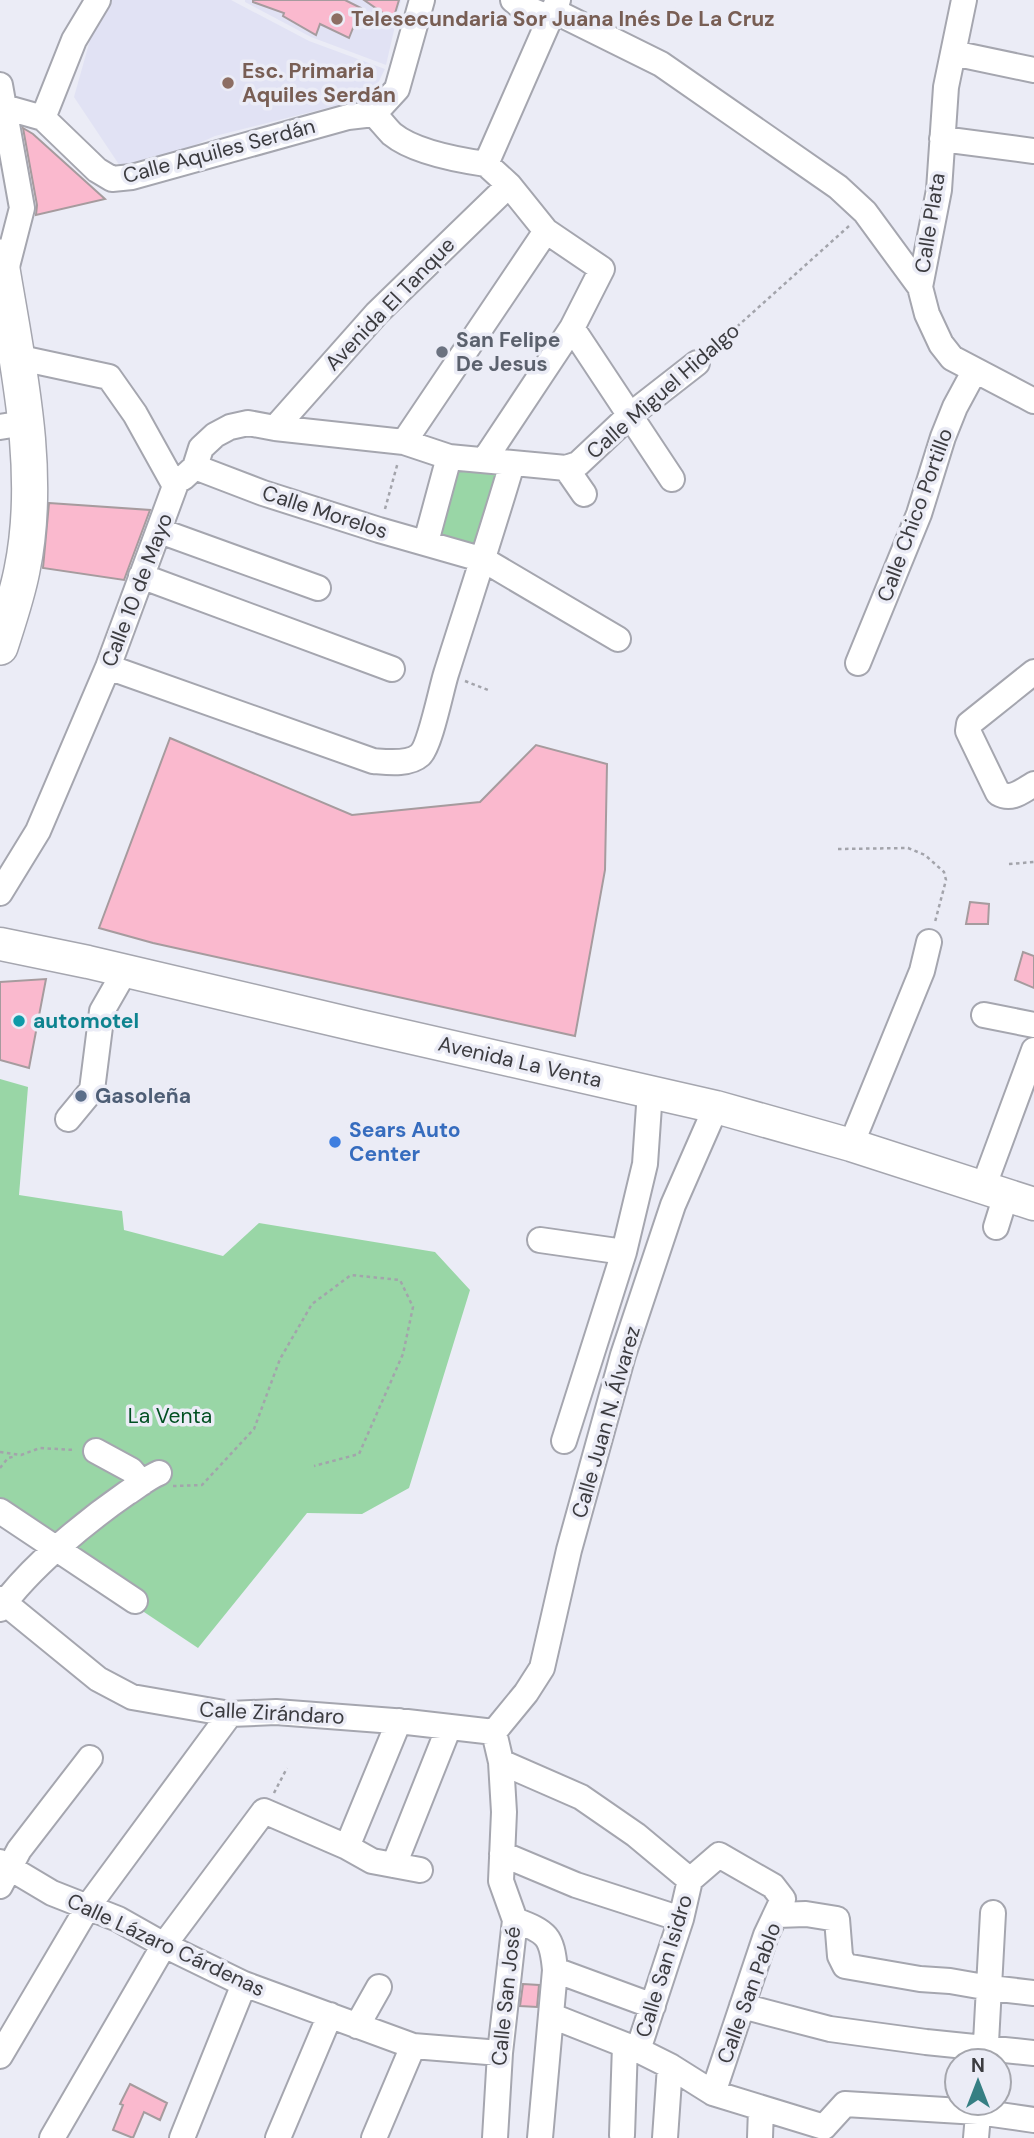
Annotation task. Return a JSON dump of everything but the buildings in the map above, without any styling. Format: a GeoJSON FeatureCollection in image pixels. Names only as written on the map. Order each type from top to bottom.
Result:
{"type":"FeatureCollection","features":[{"type":"Feature","properties":{"kind":"highway"},"geometry":{"type":"LineString","coordinates":[[0,647],[23,569],[29,519],[29,479],[12,425],[16,357],[2,268]]}},
{"type":"Feature","properties":{"kind":"main road","name":"Avenida La Venta"},"geometry":{"type":"LineString","coordinates":[[0,944],[716,1107],[851,1145],[1008,1196]]}},
{"type":"Feature","properties":{"kind":"street"},"geometry":{"type":"LineString","coordinates":[[43,118],[74,40],[97,0]]}},
{"type":"Feature","properties":{"kind":"street"},"geometry":{"type":"LineString","coordinates":[[422,0],[397,89],[374,114],[393,135],[411,145],[459,160],[486,164],[509,185],[546,231],[602,269],[572,328],[485,459]]}},
{"type":"Feature","properties":{"kind":"street"},"geometry":{"type":"LineString","coordinates":[[513,0],[519,5],[554,9],[661,64],[838,187],[865,212],[920,287]]}},
{"type":"Feature","properties":{"kind":"street","name":"Calle Plata"},"geometry":{"type":"LineString","coordinates":[[964,0],[946,88],[939,190],[920,287],[927,314],[941,344],[952,358],[1034,401]]}},
{"type":"Feature","properties":{"kind":"street"},"geometry":{"type":"LineString","coordinates":[[486,164],[554,9]]}},
{"type":"Feature","properties":{"kind":"street"},"geometry":{"type":"LineString","coordinates":[[953,53],[1034,70]]}},
{"type":"Feature","properties":{"kind":"street"},"geometry":{"type":"LineString","coordinates":[[2,96],[22,208],[2,268]]}},
{"type":"Feature","properties":{"kind":"street","name":"Calle Aquiles Serdán"},"geometry":{"type":"LineString","coordinates":[[2,96],[43,118],[97,170],[112,179],[132,177],[348,117],[374,114]]}},
{"type":"Feature","properties":{"kind":"street"},"geometry":{"type":"LineString","coordinates":[[942,139],[1034,151]]}},
{"type":"Feature","properties":{"kind":"street","name":"Avenida El Tanque"},"geometry":{"type":"LineString","coordinates":[[275,428],[377,313],[509,185]]}},
{"type":"Feature","properties":{"kind":"street"},"geometry":{"type":"LineString","coordinates":[[404,442],[546,231]]}},
{"type":"Feature","properties":{"kind":"street"},"geometry":{"type":"LineString","coordinates":[[572,328],[672,479]]}},
{"type":"Feature","properties":{"kind":"street","name":"Calle 10 de Mayo"},"geometry":{"type":"LineString","coordinates":[[0,893],[38,831],[108,667],[175,486],[135,414],[109,377],[16,357]]}},
{"type":"Feature","properties":{"kind":"street","name":"Calle Miguel Hidalgo"},"geometry":{"type":"LineString","coordinates":[[194,467],[201,448],[215,435],[230,427],[248,423],[404,442],[449,457],[566,468],[578,464],[629,416],[697,363]]}},
{"type":"Feature","properties":{"kind":"street","name":"Calle Chico Portillo"},"geometry":{"type":"LineString","coordinates":[[858,663],[919,514],[943,437],[955,407],[975,370]]}},
{"type":"Feature","properties":{"kind":"street"},"geometry":{"type":"LineString","coordinates":[[426,542],[449,457]]}},
{"type":"Feature","properties":{"kind":"street"},"geometry":{"type":"LineString","coordinates":[[108,667],[373,761],[398,762],[416,757],[427,743],[512,464]]}},
{"type":"Feature","properties":{"kind":"street"},"geometry":{"type":"LineString","coordinates":[[175,486],[194,467]]}},
{"type":"Feature","properties":{"kind":"street","name":"Calle Morelos"},"geometry":{"type":"LineString","coordinates":[[194,467],[263,493],[484,560],[618,639]]}},
{"type":"Feature","properties":{"kind":"street"},"geometry":{"type":"LineString","coordinates":[[566,468],[584,494]]}},
{"type":"Feature","properties":{"kind":"street"},"geometry":{"type":"LineString","coordinates":[[160,531],[317,588]]}},
{"type":"Feature","properties":{"kind":"street"},"geometry":{"type":"LineString","coordinates":[[141,576],[392,669]]}},
{"type":"Feature","properties":{"kind":"street"},"geometry":{"type":"LineString","coordinates":[[1034,672],[969,724],[968,731],[999,793],[1005,797],[1014,796],[1034,784]]}},
{"type":"Feature","properties":{"kind":"street"},"geometry":{"type":"LineString","coordinates":[[851,1145],[922,971],[929,942]]}},
{"type":"Feature","properties":{"kind":"street"},"geometry":{"type":"LineString","coordinates":[[68,1119],[92,1090],[102,1011],[125,971]]}},
{"type":"Feature","properties":{"kind":"street"},"geometry":{"type":"LineString","coordinates":[[984,1016],[1034,1025]]}},
{"type":"Feature","properties":{"kind":"street"},"geometry":{"type":"LineString","coordinates":[[996,1227],[1008,1196],[1034,1050]]}},
{"type":"Feature","properties":{"kind":"street"},"geometry":{"type":"LineString","coordinates":[[564,1441],[624,1252],[645,1164],[650,1091]]}},
{"type":"Feature","properties":{"kind":"street","name":"Calle Juan N. Álvarez"},"geometry":{"type":"LineString","coordinates":[[494,1732],[526,1693],[542,1668],[569,1550],[623,1355],[673,1205],[716,1107]]}},
{"type":"Feature","properties":{"kind":"street"},"geometry":{"type":"LineString","coordinates":[[540,1240],[624,1252]]}},
{"type":"Feature","properties":{"kind":"street"},"geometry":{"type":"LineString","coordinates":[[96,1451],[151,1478]]}},
{"type":"Feature","properties":{"kind":"street"},"geometry":{"type":"LineString","coordinates":[[2,1604],[57,1548],[109,1506],[151,1478]]}},
{"type":"Feature","properties":{"kind":"street"},"geometry":{"type":"LineString","coordinates":[[0,1511],[135,1601]]}},
{"type":"Feature","properties":{"kind":"street","name":"Calle Zirándaro"},"geometry":{"type":"LineString","coordinates":[[2,1604],[98,1679],[132,1697],[230,1714],[276,1712],[399,1721],[494,1732]]}},
{"type":"Feature","properties":{"kind":"street"},"geometry":{"type":"LineString","coordinates":[[0,2056],[89,1905],[230,1714]]}},
{"type":"Feature","properties":{"kind":"street"},"geometry":{"type":"LineString","coordinates":[[347,1847],[399,1721]]}},
{"type":"Feature","properties":{"kind":"street"},"geometry":{"type":"LineString","coordinates":[[394,1865],[449,1727]]}},
{"type":"Feature","properties":{"kind":"street","name":"Calle San José"},"geometry":{"type":"LineString","coordinates":[[494,1732],[501,1762],[504,1812],[503,1892],[515,1920],[500,2053],[495,2138]]}},
{"type":"Feature","properties":{"kind":"street"},"geometry":{"type":"LineString","coordinates":[[3,1872],[90,1758]]}},
{"type":"Feature","properties":{"kind":"street"},"geometry":{"type":"LineString","coordinates":[[501,1762],[582,1797],[636,1835],[690,1880]]}},
{"type":"Feature","properties":{"kind":"street"},"geometry":{"type":"LineString","coordinates":[[52,2138],[164,1945],[264,1811],[347,1847],[372,1861],[420,1870]]}},
{"type":"Feature","properties":{"kind":"street"},"geometry":{"type":"LineString","coordinates":[[502,1854],[576,1885],[681,1919]]}},
{"type":"Feature","properties":{"kind":"street","name":"Calle San Isidro"},"geometry":{"type":"LineString","coordinates":[[622,2135],[631,2048],[653,2006],[681,1919],[690,1880],[719,1855],[773,1886],[779,1904]]}},
{"type":"Feature","properties":{"kind":"street","name":"Calle Lázaro Cárdenas"},"geometry":{"type":"LineString","coordinates":[[3,1872],[51,1893],[89,1905],[244,1984],[357,2026],[413,2046],[500,2053]]}},
{"type":"Feature","properties":{"kind":"street"},"geometry":{"type":"LineString","coordinates":[[779,1904],[806,1914],[837,1919],[840,1956],[845,1966],[1034,1993]]}},
{"type":"Feature","properties":{"kind":"street","name":"Calle San Pablo"},"geometry":{"type":"LineString","coordinates":[[713,2093],[741,2006],[779,1904]]}},
{"type":"Feature","properties":{"kind":"street"},"geometry":{"type":"LineString","coordinates":[[986,2047],[993,1913]]}},
{"type":"Feature","properties":{"kind":"street"},"geometry":{"type":"LineString","coordinates":[[515,1920],[539,1929],[553,1945],[555,1970],[552,2016],[540,2138]]}},
{"type":"Feature","properties":{"kind":"street"},"geometry":{"type":"LineString","coordinates":[[555,1970],[653,2006]]}},
{"type":"Feature","properties":{"kind":"street"},"geometry":{"type":"LineString","coordinates":[[182,2138],[244,1984]]}},
{"type":"Feature","properties":{"kind":"street"},"geometry":{"type":"LineString","coordinates":[[357,2026],[379,1987]]}},
{"type":"Feature","properties":{"kind":"street"},"geometry":{"type":"LineString","coordinates":[[741,2006],[830,2029],[951,2047]]}},
{"type":"Feature","properties":{"kind":"street"},"geometry":{"type":"LineString","coordinates":[[278,2138],[330,2015]]}},
{"type":"Feature","properties":{"kind":"street"},"geometry":{"type":"LineString","coordinates":[[552,2016],[670,2066],[713,2093],[826,2132],[845,2104],[943,2106]]}},
{"type":"Feature","properties":{"kind":"street"},"geometry":{"type":"LineString","coordinates":[[374,2138],[413,2046]]}},
{"type":"Feature","properties":{"kind":"street"},"geometry":{"type":"LineString","coordinates":[[1013,2053],[1034,2053]]}},
{"type":"Feature","properties":{"kind":"street"},"geometry":{"type":"LineString","coordinates":[[665,2138],[670,2066]]}},
{"type":"Feature","properties":{"kind":"street"},"geometry":{"type":"LineString","coordinates":[[760,2138],[761,2108]]}},
{"type":"Feature","properties":{"kind":"street"},"geometry":{"type":"LineString","coordinates":[[1013,2115],[1034,2120]]}},
{"type":"Feature","properties":{"kind":"street"},"geometry":{"type":"LineString","coordinates":[[976,2138],[977,2117]]}},
{"type":"Feature","properties":{"kind":"path","name":"Calle Miguel Hidalgo"},"geometry":{"type":"LineString","coordinates":[[697,363],[865,212]]}},
{"type":"Feature","properties":{"kind":"path"},"geometry":{"type":"LineString","coordinates":[[379,530],[404,442]]}},
{"type":"Feature","properties":{"kind":"path"},"geometry":{"type":"LineString","coordinates":[[444,681],[488,690]]}},
{"type":"Feature","properties":{"kind":"path"},"geometry":{"type":"LineString","coordinates":[[838,849],[908,848],[937,864],[944,872],[946,880],[929,942]]}},
{"type":"Feature","properties":{"kind":"path"},"geometry":{"type":"LineString","coordinates":[[1009,864],[1034,862]]}},
{"type":"Feature","properties":{"kind":"path"},"geometry":{"type":"LineString","coordinates":[[151,1478],[143,1488],[202,1485],[254,1429],[281,1359],[312,1304],[351,1275],[400,1280],[413,1307],[403,1354],[359,1454],[314,1466]]}},
{"type":"Feature","properties":{"kind":"path"},"geometry":{"type":"LineString","coordinates":[[0,1468],[8,1458],[40,1448],[96,1451]]}},
{"type":"Feature","properties":{"kind":"path"},"geometry":{"type":"LineString","coordinates":[[0,1452],[21,1455]]}},
{"type":"Feature","properties":{"kind":"path"},"geometry":{"type":"LineString","coordinates":[[264,1811],[287,1768]]}},
{"type":"Feature","properties":{"kind":"shaded area","name":"Esc. Primaria Aquiles Serdán"},"geometry":{"type":"Polygon","coordinates":[[[108,0],[231,0],[309,41],[385,69],[371,97],[215,136],[135,172],[124,172],[74,97],[90,40],[108,0]]]}},
{"type":"Feature","properties":{"kind":"shaded area","name":"Telesecundaria Sor Juana Inés De La Cruz"},"geometry":{"type":"Polygon","coordinates":[[[245,0],[401,0],[386,65],[311,37],[245,0]]]}},
{"type":"Feature","properties":{"kind":"green space"},"geometry":{"type":"Polygon","coordinates":[[[454,463],[499,476],[474,552],[435,536],[454,463]]]}},
{"type":"Feature","properties":{"kind":"green space","name":"La Venta"},"geometry":{"type":"Polygon","coordinates":[[[0,1079],[28,1087],[19,1195],[122,1211],[124,1230],[223,1256],[259,1223],[435,1252],[470,1290],[409,1488],[362,1514],[307,1513],[198,1648],[0,1516],[0,1079]]]}},
{"type":"Feature","properties":{"kind":"place","name":"Telesecundaria Sor Juana Inés De La Cruz"},"geometry":{"type":"Point","coordinates":[337,19]}},
{"type":"Feature","properties":{"kind":"place","name":"Esc. Primaria Aquiles Serdán"},"geometry":{"type":"Point","coordinates":[228,83]}},
{"type":"Feature","properties":{"kind":"place","name":"San Felipe De Jesus"},"geometry":{"type":"Point","coordinates":[442,352]}},
{"type":"Feature","properties":{"kind":"place","name":"automotel"},"geometry":{"type":"Point","coordinates":[19,1021]}},
{"type":"Feature","properties":{"kind":"place","name":"Gasoleña"},"geometry":{"type":"Point","coordinates":[81,1096]}},
{"type":"Feature","properties":{"kind":"place","name":"Sears Auto Center"},"geometry":{"type":"Point","coordinates":[335,1142]}}]}
